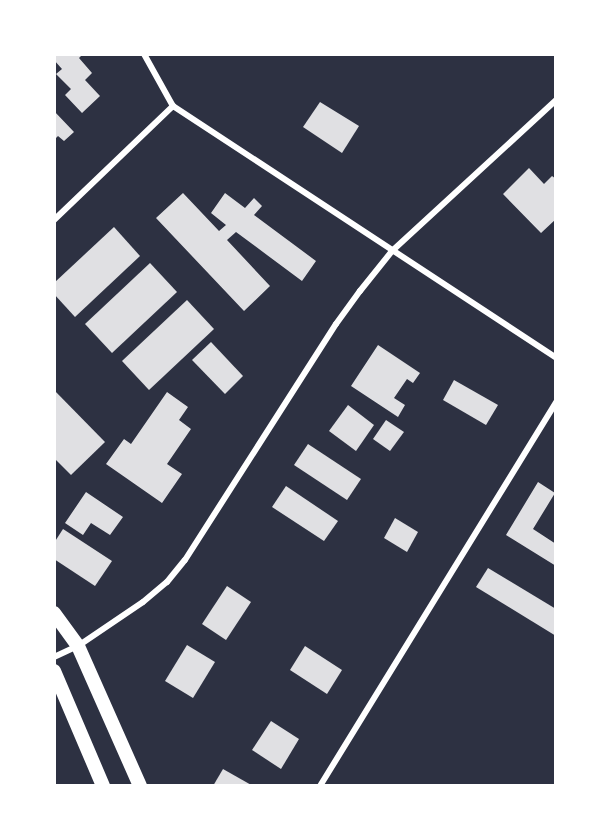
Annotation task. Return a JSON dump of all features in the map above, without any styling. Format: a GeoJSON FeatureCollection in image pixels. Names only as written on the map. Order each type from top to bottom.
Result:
{"type":"FeatureCollection","features":[{"type":"Feature","properties":{"kind":"main road"},"geometry":{"type":"LineString","coordinates":[[54,613],[78,646],[140,786]]}},
{"type":"Feature","properties":{"kind":"main road"},"geometry":{"type":"LineString","coordinates":[[54,671],[104,786]]}},
{"type":"Feature","properties":{"kind":"street"},"geometry":{"type":"LineString","coordinates":[[144,54],[173,106],[556,358]]}},
{"type":"Feature","properties":{"kind":"street"},"geometry":{"type":"LineString","coordinates":[[54,657],[78,646],[143,602],[166,582],[185,560],[336,324],[392,251],[556,100]]}},
{"type":"Feature","properties":{"kind":"street"},"geometry":{"type":"LineString","coordinates":[[54,220],[173,106]]}},
{"type":"Feature","properties":{"kind":"street"},"geometry":{"type":"LineString","coordinates":[[320,786],[556,402]]}},
{"type":"Feature","properties":{"kind":"building"},"geometry":{"type":"Polygon","coordinates":[[[54,54],[83,54],[79,58],[92,73],[85,80],[100,96],[82,113],[65,95],[71,89],[56,74],[62,69],[54,60],[54,54]]]}},
{"type":"Feature","properties":{"kind":"building"},"geometry":{"type":"Polygon","coordinates":[[[320,102],[359,126],[342,153],[303,127],[320,102]]]}},
{"type":"Feature","properties":{"kind":"building"},"geometry":{"type":"Polygon","coordinates":[[[54,111],[74,132],[64,141],[58,136],[54,140],[54,111]]]}},
{"type":"Feature","properties":{"kind":"building"},"geometry":{"type":"Polygon","coordinates":[[[529,168],[544,184],[552,176],[556,179],[556,219],[541,233],[503,194],[529,168]]]}},
{"type":"Feature","properties":{"kind":"building"},"geometry":{"type":"Polygon","coordinates":[[[183,193],[219,231],[226,225],[211,213],[225,193],[245,208],[254,198],[262,206],[254,215],[316,261],[302,281],[236,232],[227,240],[270,286],[244,311],[156,218],[183,193]]]}},
{"type":"Feature","properties":{"kind":"building"},"geometry":{"type":"Polygon","coordinates":[[[114,227],[140,256],[75,317],[54,294],[54,283],[114,227]]]}},
{"type":"Feature","properties":{"kind":"building"},"geometry":{"type":"Polygon","coordinates":[[[150,263],[177,292],[112,353],[85,324],[150,263]]]}},
{"type":"Feature","properties":{"kind":"building"},"geometry":{"type":"Polygon","coordinates":[[[187,300],[214,329],[149,390],[122,361],[187,300]]]}},
{"type":"Feature","properties":{"kind":"building"},"geometry":{"type":"Polygon","coordinates":[[[211,342],[243,376],[225,394],[192,360],[211,342]]]}},
{"type":"Feature","properties":{"kind":"building"},"geometry":{"type":"Polygon","coordinates":[[[378,345],[420,373],[413,383],[407,379],[394,398],[405,405],[398,417],[351,386],[378,345]]]}},
{"type":"Feature","properties":{"kind":"building"},"geometry":{"type":"Polygon","coordinates":[[[454,380],[498,405],[486,425],[443,400],[454,380]]]}},
{"type":"Feature","properties":{"kind":"building"},"geometry":{"type":"Polygon","coordinates":[[[54,390],[105,442],[71,475],[54,458],[54,390]]]}},
{"type":"Feature","properties":{"kind":"building"},"geometry":{"type":"Polygon","coordinates":[[[167,392],[188,407],[179,420],[191,429],[167,464],[182,474],[162,503],[106,464],[124,439],[131,444],[167,392]]]}},
{"type":"Feature","properties":{"kind":"building"},"geometry":{"type":"Polygon","coordinates":[[[348,405],[374,425],[356,451],[329,431],[348,405]]]}},
{"type":"Feature","properties":{"kind":"building"},"geometry":{"type":"Polygon","coordinates":[[[386,420],[404,432],[390,451],[373,439],[386,420]]]}},
{"type":"Feature","properties":{"kind":"building"},"geometry":{"type":"Polygon","coordinates":[[[308,444],[361,479],[347,500],[294,465],[308,444]]]}},
{"type":"Feature","properties":{"kind":"building"},"geometry":{"type":"Polygon","coordinates":[[[538,482],[555,493],[533,529],[556,544],[556,566],[506,535],[538,482]]]}},
{"type":"Feature","properties":{"kind":"building"},"geometry":{"type":"Polygon","coordinates":[[[286,486],[338,521],[324,541],[272,507],[286,486]]]}},
{"type":"Feature","properties":{"kind":"building"},"geometry":{"type":"Polygon","coordinates":[[[86,492],[123,517],[110,535],[91,523],[83,535],[65,523],[86,492]]]}},
{"type":"Feature","properties":{"kind":"building"},"geometry":{"type":"Polygon","coordinates":[[[395,518],[418,532],[407,552],[384,538],[395,518]]]}},
{"type":"Feature","properties":{"kind":"building"},"geometry":{"type":"Polygon","coordinates":[[[63,529],[112,561],[95,586],[54,559],[54,543],[63,529]]]}},
{"type":"Feature","properties":{"kind":"building"},"geometry":{"type":"Polygon","coordinates":[[[488,568],[556,609],[556,636],[476,587],[488,568]]]}},
{"type":"Feature","properties":{"kind":"building"},"geometry":{"type":"Polygon","coordinates":[[[227,586],[251,602],[226,640],[202,624],[227,586]]]}},
{"type":"Feature","properties":{"kind":"building"},"geometry":{"type":"Polygon","coordinates":[[[187,645],[215,662],[193,698],[165,681],[187,645]]]}},
{"type":"Feature","properties":{"kind":"building"},"geometry":{"type":"Polygon","coordinates":[[[305,646],[342,670],[327,694],[290,670],[305,646]]]}},
{"type":"Feature","properties":{"kind":"building"},"geometry":{"type":"Polygon","coordinates":[[[271,721],[299,739],[281,769],[252,750],[271,721]]]}},
{"type":"Feature","properties":{"kind":"building"},"geometry":{"type":"Polygon","coordinates":[[[223,769],[253,786],[213,786],[223,769]]]}}]}
